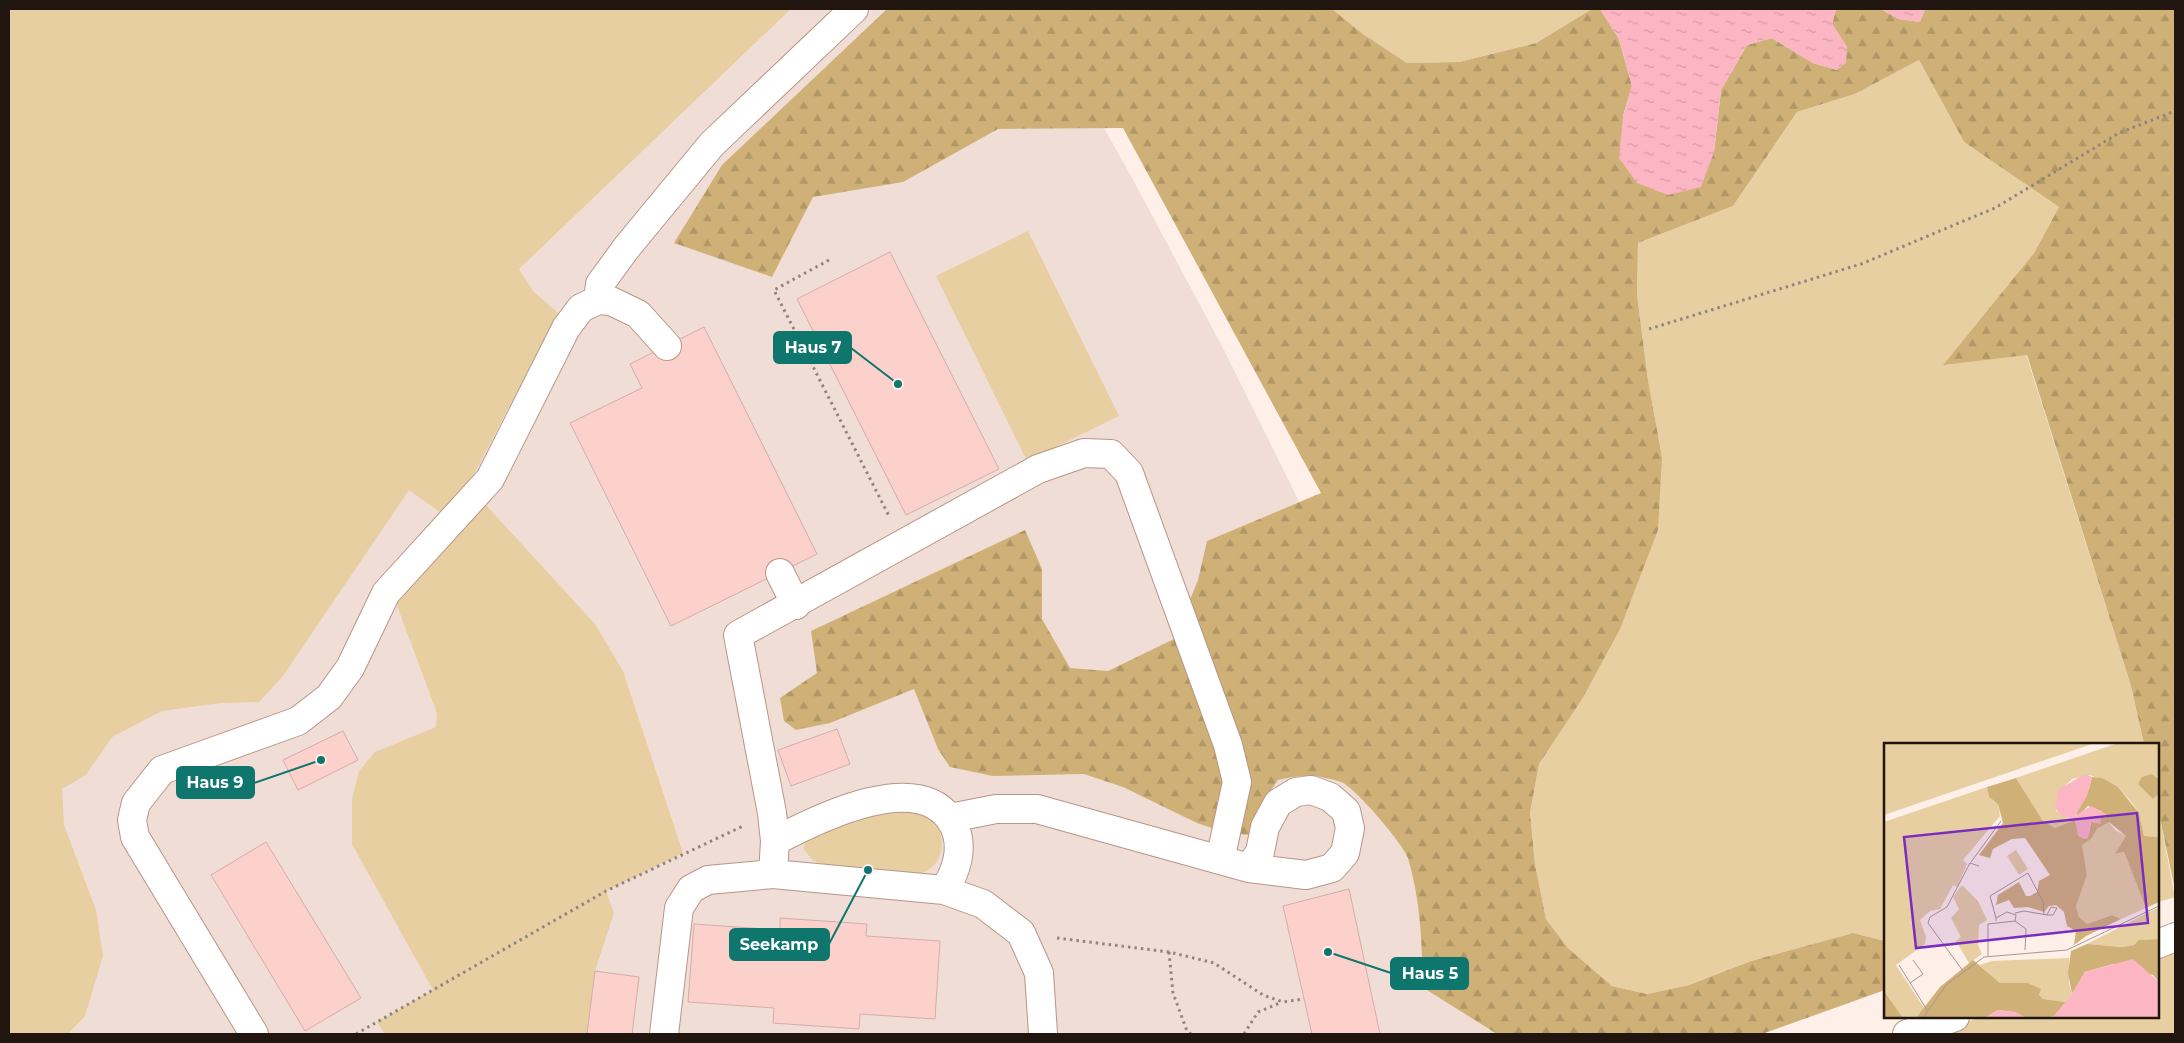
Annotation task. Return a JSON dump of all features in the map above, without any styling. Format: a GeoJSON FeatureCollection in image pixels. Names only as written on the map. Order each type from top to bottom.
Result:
{"type":"FeatureCollection","features":[{"type":"Feature","properties":{"kind":"street"},"geometry":{"type":"LineString","coordinates":[[598,300],[600,284],[712,144],[854,9]]}},
{"type":"Feature","properties":{"kind":"street"},"geometry":{"type":"LineString","coordinates":[[254,1034],[135,837],[132,820],[136,803],[162,770],[298,720],[329,697],[350,668],[386,593],[490,480],[566,328],[581,308],[598,300],[611,301],[638,314],[666,346]]}},
{"type":"Feature","properties":{"kind":"street"},"geometry":{"type":"LineString","coordinates":[[773,874],[775,842],[772,813],[738,635],[796,605],[1038,469],[1084,453],[1111,454],[1129,473],[1228,745],[1236,782],[1220,860]]}},
{"type":"Feature","properties":{"kind":"street"},"geometry":{"type":"LineString","coordinates":[[780,573],[796,605]]}},
{"type":"Feature","properties":{"kind":"street"},"geometry":{"type":"LineString","coordinates":[[775,842],[815,820],[878,799],[913,798],[934,805],[950,818],[958,835],[958,862],[944,890]]}},
{"type":"Feature","properties":{"kind":"street"},"geometry":{"type":"LineString","coordinates":[[950,818],[996,809],[1037,809],[1249,868]]}},
{"type":"Feature","properties":{"kind":"street"},"geometry":{"type":"LineString","coordinates":[[664,1034],[679,908],[691,889],[708,880],[773,874],[944,890],[983,904],[1021,933],[1039,973],[1042,1034]]}},
{"type":"Feature","properties":{"kind":"street"},"geometry":{"type":"LineString","coordinates":[[2159,944],[2175,937]]}},
{"type":"Feature","properties":{"kind":"street"},"geometry":{"type":"LineString","coordinates":[[1907,1034],[1952,1018]]}},
{"type":"Feature","properties":{"kind":"path"},"geometry":{"type":"LineString","coordinates":[[1649,328],[1861,264],[1995,208],[2119,133],[2175,111]]}},
{"type":"Feature","properties":{"kind":"path"},"geometry":{"type":"LineString","coordinates":[[828,260],[774,290],[903,544]]}},
{"type":"Feature","properties":{"kind":"path"},"geometry":{"type":"LineString","coordinates":[[356,1034],[606,891],[772,813]]}},
{"type":"Feature","properties":{"kind":"path"},"geometry":{"type":"LineString","coordinates":[[1021,933],[1169,952],[1214,963],[1263,995],[1283,1002]]}},
{"type":"Feature","properties":{"kind":"path"},"geometry":{"type":"LineString","coordinates":[[1169,952],[1173,993],[1186,1031],[1190,1034]]}},
{"type":"Feature","properties":{"kind":"path"},"geometry":{"type":"LineString","coordinates":[[1244,1034],[1258,1012],[1283,1002],[1304,999]]}},
{"type":"Feature","properties":{"kind":"shaded area"},"geometry":{"type":"Polygon","coordinates":[[[9,9],[791,9],[519,269],[533,291],[558,313],[472,478],[441,513],[409,490],[283,676],[259,702],[221,703],[162,711],[112,737],[86,775],[62,789],[64,825],[96,910],[103,956],[85,1016],[68,1034],[9,1034],[9,9]]]}},
{"type":"Feature","properties":{"kind":"shaded area"},"geometry":{"type":"Polygon","coordinates":[[[791,9],[1037,9],[1131,176],[1224,350],[1563,1034],[9,1034],[9,820],[64,701],[791,9]]]}},
{"type":"Feature","properties":{"kind":"shaded area"},"geometry":{"type":"Polygon","coordinates":[[[1332,9],[1592,9],[1536,43],[1459,62],[1407,63],[1363,34],[1332,9]]]}},
{"type":"Feature","properties":{"kind":"shaded area"},"geometry":{"type":"Polygon","coordinates":[[[1919,60],[1964,142],[2059,207],[2034,253],[1944,364],[2026,354],[2131,686],[2144,743],[1884,743],[1884,941],[1853,933],[1751,961],[1689,985],[1647,994],[1612,986],[1568,948],[1546,919],[1535,864],[1530,813],[1539,764],[1581,701],[1662,457],[1648,380],[1637,295],[1638,243],[1733,206],[1797,112],[1855,94],[1919,60]]]}},
{"type":"Feature","properties":{"kind":"shaded area"},"geometry":{"type":"Polygon","coordinates":[[[1028,231],[1119,416],[1027,461],[936,276],[1028,231]]]}},
{"type":"Feature","properties":{"kind":"shaded area"},"geometry":{"type":"Polygon","coordinates":[[[486,505],[595,624],[623,671],[683,853],[606,891],[614,913],[595,971],[587,1034],[385,1034],[377,1022],[433,990],[352,844],[352,799],[359,771],[375,752],[436,727],[437,713],[396,603],[412,578],[486,505]]]}},
{"type":"Feature","properties":{"kind":"shaded area"},"geometry":{"type":"Polygon","coordinates":[[[895,809],[924,814],[939,829],[942,846],[940,854],[937,862],[924,872],[902,874],[836,867],[814,861],[804,850],[805,841],[812,836],[895,809]]]}},
{"type":"Feature","properties":{"kind":"shaded area"},"geometry":{"type":"Polygon","coordinates":[[[2159,814],[2175,897],[2159,902],[2159,814]]]}},
{"type":"Feature","properties":{"kind":"shaded area"},"geometry":{"type":"Polygon","coordinates":[[[2175,943],[2175,1034],[1934,1034],[1978,1018],[2159,1018],[2159,949],[2175,943]]]}},
{"type":"Feature","properties":{"kind":"green space"},"geometry":{"type":"Polygon","coordinates":[[[887,9],[1332,9],[1363,34],[1407,63],[1459,62],[1536,43],[1592,9],[1600,9],[1619,39],[1632,86],[1623,116],[1714,152],[1721,90],[1747,45],[1772,38],[1813,63],[1837,70],[1847,47],[1832,24],[1836,9],[1881,9],[1899,19],[1920,22],[1925,9],[2175,9],[2175,890],[2159,814],[2159,743],[2144,743],[2131,686],[2027,355],[1943,365],[2034,253],[2059,207],[1964,142],[1919,60],[1855,94],[1797,112],[1733,206],[1638,243],[1637,295],[1648,380],[1662,457],[1658,530],[1620,629],[1581,701],[1539,764],[1530,813],[1535,864],[1546,919],[1568,948],[1612,986],[1647,994],[1689,985],[1751,961],[1853,933],[1884,941],[1884,990],[1762,1034],[1497,1034],[1422,987],[1420,922],[1408,858],[1398,841],[1378,817],[1356,794],[1341,782],[1310,776],[1278,780],[1257,810],[1249,835],[1226,833],[1197,823],[1123,787],[1084,774],[993,776],[950,767],[938,749],[914,689],[830,723],[796,730],[784,721],[780,698],[817,673],[811,631],[1025,530],[1042,569],[1042,619],[1070,668],[1108,671],[1174,639],[1198,580],[1207,541],[1321,493],[1123,128],[998,129],[903,182],[813,197],[772,277],[674,243],[722,165],[887,9]]]}},
{"type":"Feature","properties":{"kind":"water"},"geometry":{"type":"Polygon","coordinates":[[[1600,9],[1836,9],[1832,24],[1847,47],[1846,63],[1837,70],[1813,63],[1772,38],[1747,45],[1721,90],[1714,152],[1701,187],[1668,195],[1637,183],[1619,158],[1623,116],[1632,86],[1619,39],[1600,9]]]}},
{"type":"Feature","properties":{"kind":"water"},"geometry":{"type":"Polygon","coordinates":[[[1881,9],[1925,9],[1920,22],[1899,19],[1881,9]]]}},
{"type":"Feature","properties":{"kind":"building"},"geometry":{"type":"Polygon","coordinates":[[[890,252],[999,469],[906,515],[797,299],[890,252]]]}},
{"type":"Feature","properties":{"kind":"building"},"geometry":{"type":"Polygon","coordinates":[[[704,327],[817,554],[671,626],[570,423],[642,388],[630,364],[704,327]]]}},
{"type":"Feature","properties":{"kind":"building"},"geometry":{"type":"Polygon","coordinates":[[[837,729],[850,764],[791,786],[778,750],[837,729]]]}},
{"type":"Feature","properties":{"kind":"building"},"geometry":{"type":"Polygon","coordinates":[[[343,731],[358,760],[298,790],[283,760],[343,731]]]}},
{"type":"Feature","properties":{"kind":"building"},"geometry":{"type":"Polygon","coordinates":[[[266,842],[361,998],[305,1031],[211,875],[266,842]]]}},
{"type":"Feature","properties":{"kind":"building"},"geometry":{"type":"Polygon","coordinates":[[[1349,889],[1380,1034],[1312,1034],[1283,906],[1349,889]]]}},
{"type":"Feature","properties":{"kind":"building"},"geometry":{"type":"Polygon","coordinates":[[[780,918],[867,924],[866,936],[940,941],[935,1019],[860,1014],[859,1029],[773,1023],[774,1008],[688,1002],[694,924],[780,930],[780,918]]]}},
{"type":"Feature","properties":{"kind":"building"},"geometry":{"type":"Polygon","coordinates":[[[595,971],[639,977],[632,1034],[587,1034],[595,971]]]}},
{"type":"Feature","properties":{"kind":"place","name":"Haus 7"},"geometry":{"type":"Point","coordinates":[898,384]}},
{"type":"Feature","properties":{"kind":"place","name":"Haus 9"},"geometry":{"type":"Point","coordinates":[321,760]}},
{"type":"Feature","properties":{"kind":"place","name":"Seekamp"},"geometry":{"type":"Point","coordinates":[868,870]}},
{"type":"Feature","properties":{"kind":"place","name":"Haus 5"},"geometry":{"type":"Point","coordinates":[1328,952]}}]}
